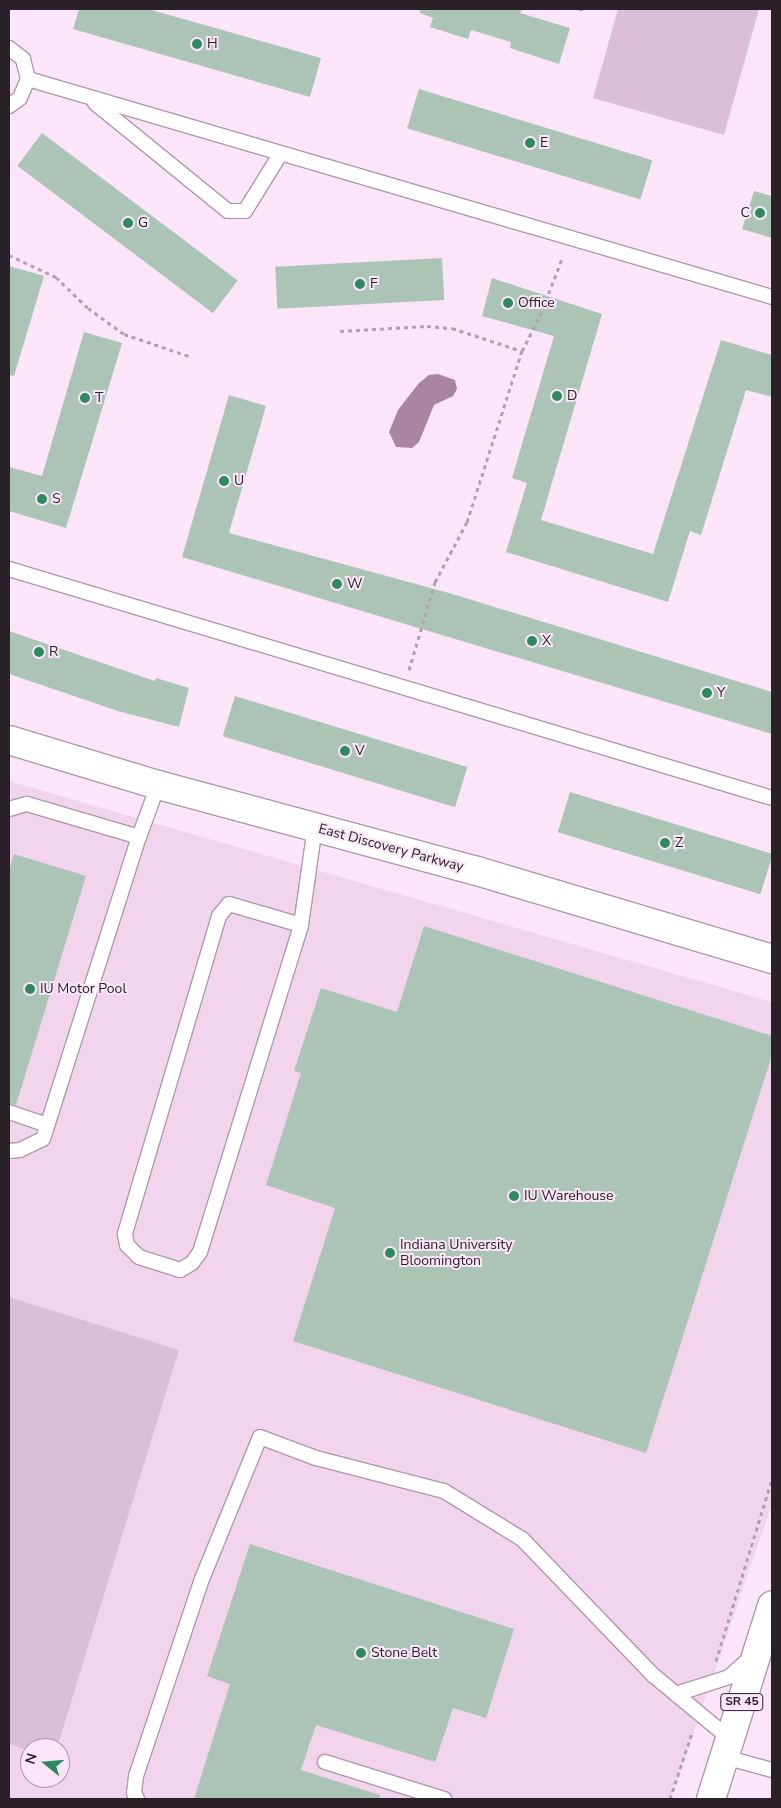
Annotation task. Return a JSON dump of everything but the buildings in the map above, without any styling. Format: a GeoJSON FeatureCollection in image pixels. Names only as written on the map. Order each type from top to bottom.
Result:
{"type":"FeatureCollection","features":[{"type":"Feature","properties":{"kind":"street","name":"East Discovery Parkway"},"geometry":{"type":"LineString","coordinates":[[9,740],[158,785],[315,826],[772,959]]}},
{"type":"Feature","properties":{"kind":"street","name":"SR 45"},"geometry":{"type":"LineString","coordinates":[[710,1799],[772,1605]]}},
{"type":"Feature","properties":{"kind":"lane"},"geometry":{"type":"LineString","coordinates":[[9,48],[22,59],[28,79],[20,98],[9,106]]}},
{"type":"Feature","properties":{"kind":"lane"},"geometry":{"type":"LineString","coordinates":[[28,79],[90,99],[570,236],[772,296]]}},
{"type":"Feature","properties":{"kind":"lane"},"geometry":{"type":"LineString","coordinates":[[90,99],[228,211],[245,212],[281,153]]}},
{"type":"Feature","properties":{"kind":"lane"},"geometry":{"type":"LineString","coordinates":[[9,569],[772,798]]}},
{"type":"Feature","properties":{"kind":"lane"},"geometry":{"type":"LineString","coordinates":[[9,1151],[20,1150],[43,1139],[139,837],[158,785]]}},
{"type":"Feature","properties":{"kind":"lane"},"geometry":{"type":"LineString","coordinates":[[9,809],[27,804],[139,837]]}},
{"type":"Feature","properties":{"kind":"lane"},"geometry":{"type":"LineString","coordinates":[[301,925],[229,904],[219,916],[125,1234],[127,1245],[139,1257],[180,1270],[192,1263],[200,1252],[301,925],[315,826]]}},
{"type":"Feature","properties":{"kind":"lane"},"geometry":{"type":"LineString","coordinates":[[9,1112],[47,1125]]}},
{"type":"Feature","properties":{"kind":"lane"},"geometry":{"type":"LineString","coordinates":[[138,1799],[134,1793],[136,1776],[202,1579],[260,1437],[316,1458],[444,1492],[522,1538],[653,1675],[699,1713],[727,1748],[772,1770]]}},
{"type":"Feature","properties":{"kind":"lane"},"geometry":{"type":"LineString","coordinates":[[676,1694],[709,1685],[729,1677],[758,1650]]}},
{"type":"Feature","properties":{"kind":"lane"},"geometry":{"type":"LineString","coordinates":[[325,1762],[444,1799]]}},
{"type":"Feature","properties":{"kind":"path"},"geometry":{"type":"LineString","coordinates":[[579,9],[584,9]]}},
{"type":"Feature","properties":{"kind":"path"},"geometry":{"type":"LineString","coordinates":[[404,687],[435,582],[467,522],[522,350],[540,316],[570,236]]}},
{"type":"Feature","properties":{"kind":"path"},"geometry":{"type":"LineString","coordinates":[[9,255],[56,277],[88,308],[124,334],[189,356]]}},
{"type":"Feature","properties":{"kind":"path"},"geometry":{"type":"LineString","coordinates":[[340,331],[427,326],[452,328],[522,350]]}},
{"type":"Feature","properties":{"kind":"path"},"geometry":{"type":"LineString","coordinates":[[709,1685],[772,1480]]}},
{"type":"Feature","properties":{"kind":"path"},"geometry":{"type":"LineString","coordinates":[[670,1799],[699,1713]]}},
{"type":"Feature","properties":{"kind":"shaded area"},"geometry":{"type":"Polygon","coordinates":[[[618,9],[759,9],[724,135],[593,98],[618,9]]]}},
{"type":"Feature","properties":{"kind":"shaded area"},"geometry":{"type":"Polygon","coordinates":[[[438,374],[455,380],[457,389],[453,396],[434,405],[419,442],[412,448],[396,447],[389,432],[398,410],[419,383],[429,375],[438,374]]]}},
{"type":"Feature","properties":{"kind":"shaded area","name":"Indiana University Bloomington"},"geometry":{"type":"Polygon","coordinates":[[[9,781],[772,1002],[772,1504],[671,1799],[9,1799],[9,781]]]}},
{"type":"Feature","properties":{"kind":"shaded area"},"geometry":{"type":"Polygon","coordinates":[[[9,1297],[179,1350],[60,1738],[20,1738],[20,1748],[9,1744],[9,1297]]]}},
{"type":"Feature","properties":{"kind":"place","name":"H"},"geometry":{"type":"Point","coordinates":[197,44]}},
{"type":"Feature","properties":{"kind":"place","name":"E"},"geometry":{"type":"Point","coordinates":[530,143]}},
{"type":"Feature","properties":{"kind":"place","name":"C"},"geometry":{"type":"Point","coordinates":[760,213]}},
{"type":"Feature","properties":{"kind":"place","name":"G"},"geometry":{"type":"Point","coordinates":[128,223]}},
{"type":"Feature","properties":{"kind":"place","name":"F"},"geometry":{"type":"Point","coordinates":[360,284]}},
{"type":"Feature","properties":{"kind":"place","name":"Office"},"geometry":{"type":"Point","coordinates":[508,303]}},
{"type":"Feature","properties":{"kind":"place","name":"D"},"geometry":{"type":"Point","coordinates":[557,396]}},
{"type":"Feature","properties":{"kind":"place","name":"T"},"geometry":{"type":"Point","coordinates":[85,398]}},
{"type":"Feature","properties":{"kind":"place","name":"U"},"geometry":{"type":"Point","coordinates":[224,481]}},
{"type":"Feature","properties":{"kind":"place","name":"S"},"geometry":{"type":"Point","coordinates":[42,499]}},
{"type":"Feature","properties":{"kind":"place","name":"W"},"geometry":{"type":"Point","coordinates":[337,584]}},
{"type":"Feature","properties":{"kind":"place","name":"X"},"geometry":{"type":"Point","coordinates":[532,641]}},
{"type":"Feature","properties":{"kind":"place","name":"R"},"geometry":{"type":"Point","coordinates":[39,652]}},
{"type":"Feature","properties":{"kind":"place","name":"Y"},"geometry":{"type":"Point","coordinates":[707,693]}},
{"type":"Feature","properties":{"kind":"place","name":"V"},"geometry":{"type":"Point","coordinates":[345,751]}},
{"type":"Feature","properties":{"kind":"place","name":"Z"},"geometry":{"type":"Point","coordinates":[665,843]}},
{"type":"Feature","properties":{"kind":"place","name":"IU Motor Pool"},"geometry":{"type":"Point","coordinates":[30,989]}},
{"type":"Feature","properties":{"kind":"place","name":"IU Warehouse"},"geometry":{"type":"Point","coordinates":[514,1196]}},
{"type":"Feature","properties":{"kind":"place","name":"Indiana University Bloomington"},"geometry":{"type":"Point","coordinates":[390,1253]}},
{"type":"Feature","properties":{"kind":"place","name":"Stone Belt"},"geometry":{"type":"Point","coordinates":[361,1653]}}]}
